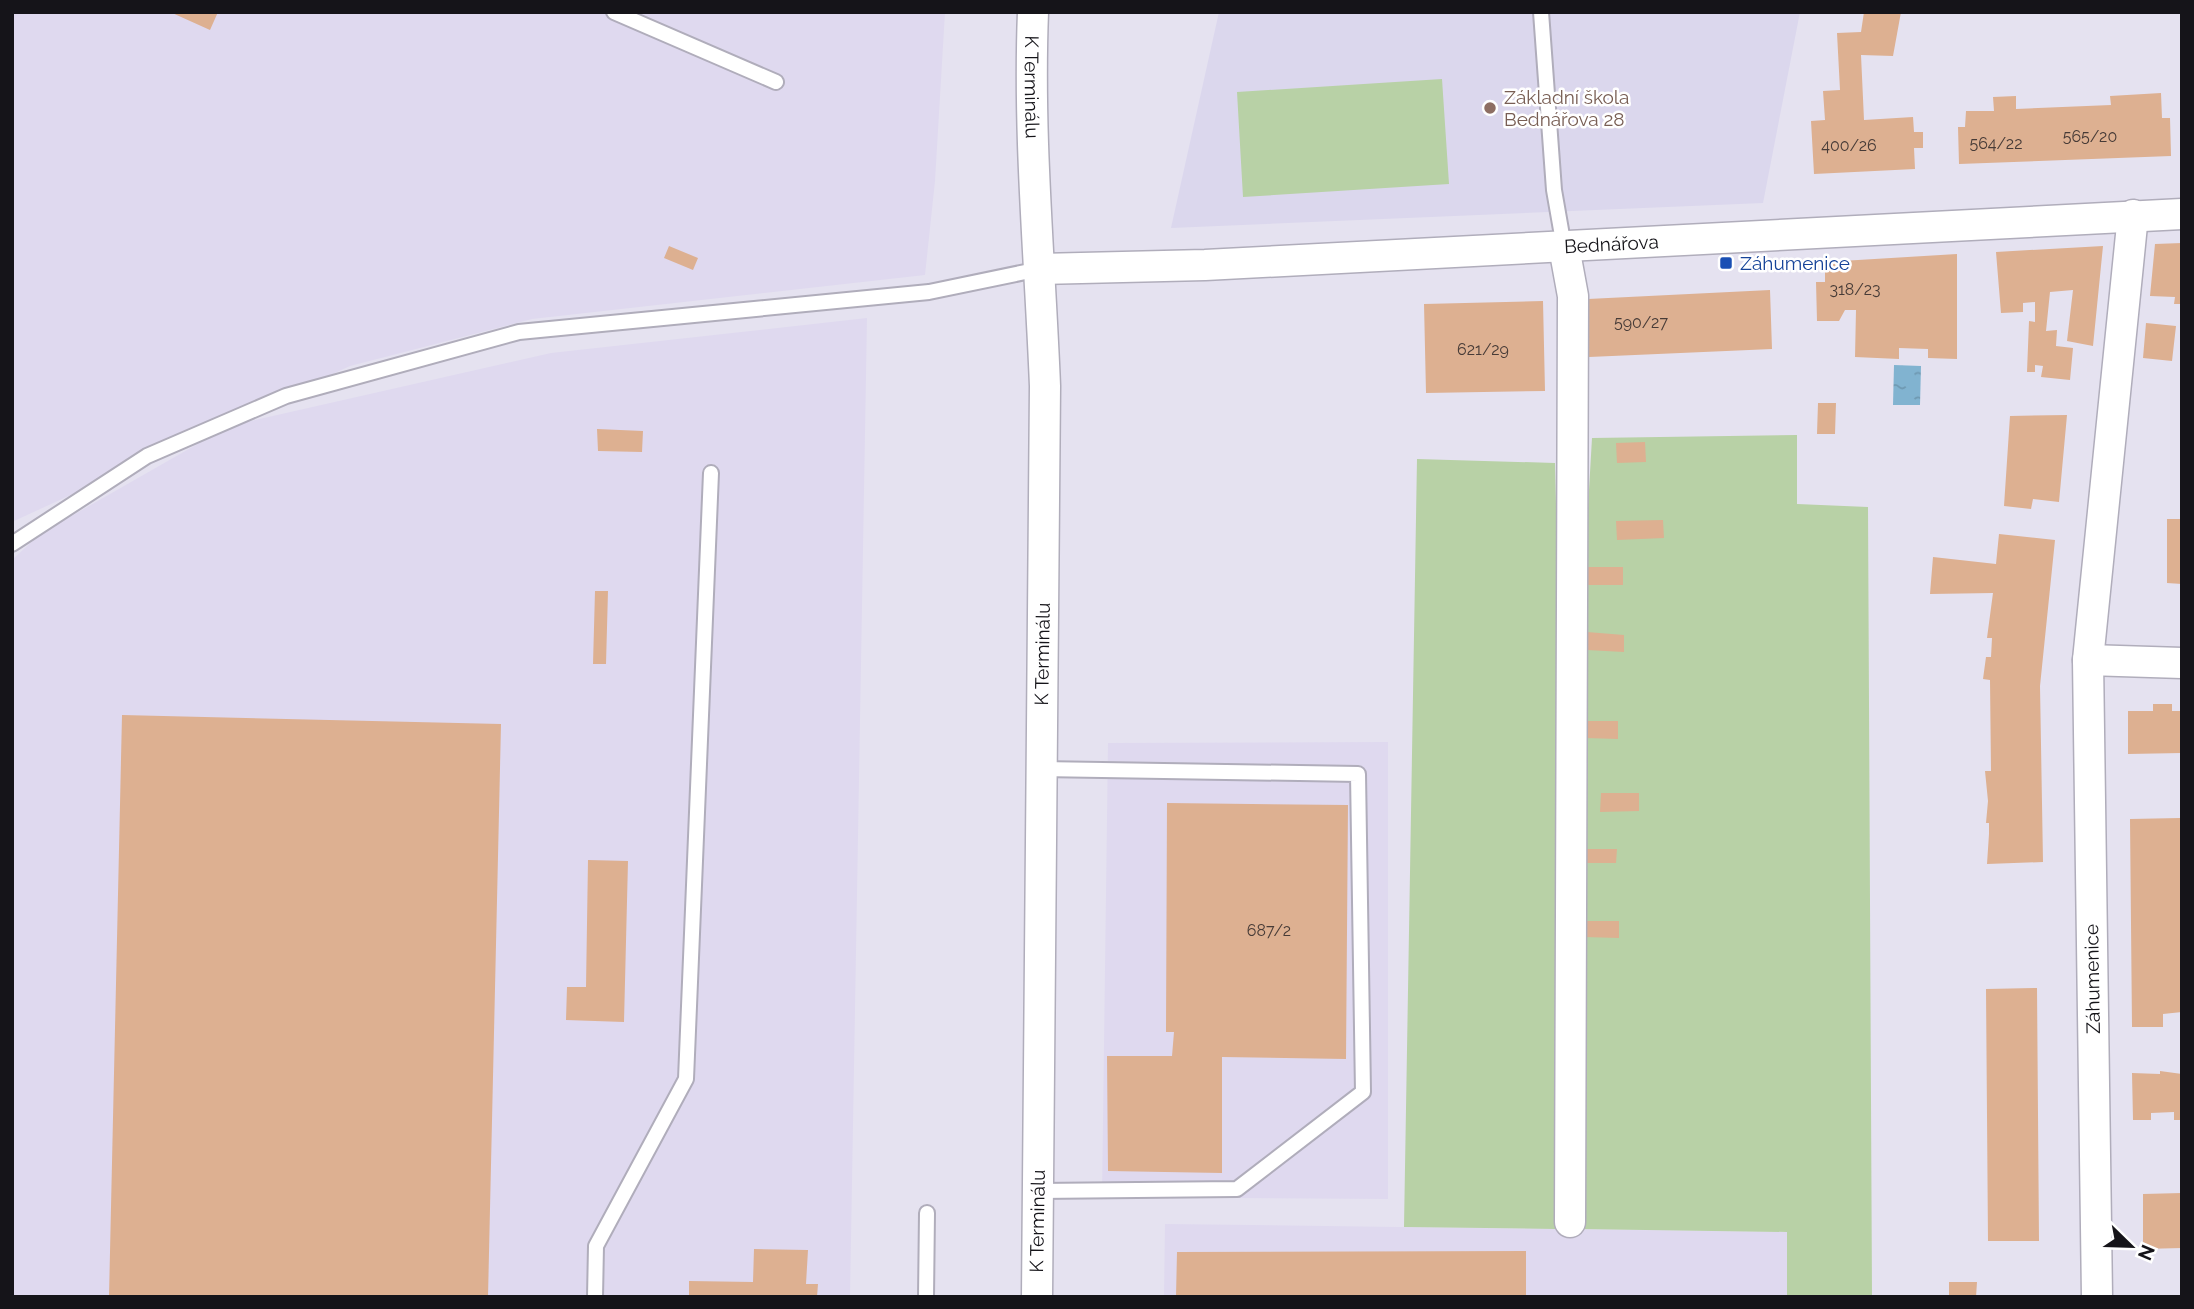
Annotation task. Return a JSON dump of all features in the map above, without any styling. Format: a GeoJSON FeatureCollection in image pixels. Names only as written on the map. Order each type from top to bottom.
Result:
{"type":"FeatureCollection","features":[{"type":"Feature","properties":{"kind":"street","name":"K Terminálu"},"geometry":{"type":"LineString","coordinates":[[1033,12],[1033,178],[1045,386],[1037,1297]]}},
{"type":"Feature","properties":{"kind":"street","name":"Bednářova"},"geometry":{"type":"LineString","coordinates":[[1040,269],[1205,265],[2182,214]]}},
{"type":"Feature","properties":{"kind":"street","name":"Záhumenice"},"geometry":{"type":"LineString","coordinates":[[2097,1297],[2088,660],[2133,215]]}},
{"type":"Feature","properties":{"kind":"street"},"geometry":{"type":"LineString","coordinates":[[1564,247],[1573,296],[1570,1222]]}},
{"type":"Feature","properties":{"kind":"street"},"geometry":{"type":"LineString","coordinates":[[2088,660],[2182,663]]}},
{"type":"Feature","properties":{"kind":"lane"},"geometry":{"type":"LineString","coordinates":[[1541,12],[1554,190],[1564,247]]}},
{"type":"Feature","properties":{"kind":"lane"},"geometry":{"type":"LineString","coordinates":[[621,14],[776,82]]}},
{"type":"Feature","properties":{"kind":"lane"},"geometry":{"type":"LineString","coordinates":[[12,544],[147,456],[286,396],[519,332],[929,292],[1040,269]]}},
{"type":"Feature","properties":{"kind":"lane"},"geometry":{"type":"LineString","coordinates":[[595,1297],[596,1246],[686,1079],[711,473]]}},
{"type":"Feature","properties":{"kind":"lane"},"geometry":{"type":"LineString","coordinates":[[1038,1191],[1237,1189],[1363,1092],[1358,774],[1040,769]]}},
{"type":"Feature","properties":{"kind":"lane"},"geometry":{"type":"LineString","coordinates":[[926,1297],[927,1213]]}},
{"type":"Feature","properties":{"kind":"shaded area"},"geometry":{"type":"Polygon","coordinates":[[[12,12],[945,12],[935,181],[925,275],[532,319],[350,366],[12,522],[12,12]]]}},
{"type":"Feature","properties":{"kind":"shaded area","name":"Základní škola Bednářova 28"},"geometry":{"type":"Polygon","coordinates":[[[1219,12],[1800,12],[1763,203],[1171,228],[1219,12]]]}},
{"type":"Feature","properties":{"kind":"shaded area"},"geometry":{"type":"Polygon","coordinates":[[[867,318],[850,1297],[12,1297],[12,560],[40,534],[229,426],[551,353],[867,318]]]}},
{"type":"Feature","properties":{"kind":"shaded area"},"geometry":{"type":"Polygon","coordinates":[[[1388,742],[1388,1199],[1102,1197],[1108,743],[1388,742]]]}},
{"type":"Feature","properties":{"kind":"shaded area"},"geometry":{"type":"Polygon","coordinates":[[[1165,1224],[1788,1232],[1787,1297],[1164,1297],[1165,1224]]]}},
{"type":"Feature","properties":{"kind":"green space"},"geometry":{"type":"Polygon","coordinates":[[[1442,79],[1449,184],[1243,197],[1237,92],[1442,79]]]}},
{"type":"Feature","properties":{"kind":"green space"},"geometry":{"type":"Polygon","coordinates":[[[1797,435],[1797,504],[1868,507],[1872,1297],[1787,1297],[1787,1232],[1578,1229],[1583,595],[1592,438],[1797,435]]]}},
{"type":"Feature","properties":{"kind":"green space"},"geometry":{"type":"Polygon","coordinates":[[[1417,459],[1555,463],[1558,584],[1555,1229],[1404,1227],[1417,459]]]}},
{"type":"Feature","properties":{"kind":"water"},"geometry":{"type":"Polygon","coordinates":[[[1894,365],[1921,366],[1920,405],[1893,405],[1894,365]]]}},
{"type":"Feature","properties":{"kind":"building"},"geometry":{"type":"Polygon","coordinates":[[[170,12],[218,12],[210,30],[170,12]]]}},
{"type":"Feature","properties":{"kind":"building"},"geometry":{"type":"Polygon","coordinates":[[[1864,12],[1901,12],[1893,56],[1861,55],[1864,120],[1913,117],[1914,132],[1923,132],[1923,148],[1914,148],[1915,169],[1814,174],[1811,121],[1825,120],[1823,91],[1840,90],[1837,33],[1861,32],[1864,12]]]}},
{"type":"Feature","properties":{"kind":"building"},"geometry":{"type":"Polygon","coordinates":[[[2161,93],[2162,118],[2170,118],[2171,156],[1959,164],[1958,127],[1965,127],[1966,111],[1994,111],[1993,97],[2016,96],[2016,109],[2111,105],[2110,96],[2161,93]]]}},
{"type":"Feature","properties":{"kind":"building"},"geometry":{"type":"Polygon","coordinates":[[[2182,243],[2182,304],[2174,304],[2175,297],[2150,296],[2155,244],[2182,243]]]}},
{"type":"Feature","properties":{"kind":"building"},"geometry":{"type":"Polygon","coordinates":[[[669,246],[698,258],[693,270],[664,258],[669,246]]]}},
{"type":"Feature","properties":{"kind":"building"},"geometry":{"type":"Polygon","coordinates":[[[2103,246],[2093,346],[2067,341],[2073,290],[2050,292],[2046,331],[2057,330],[2056,346],[2073,348],[2070,380],[2041,377],[2043,366],[2035,365],[2035,372],[2027,372],[2029,321],[2035,322],[2035,302],[2023,303],[2023,312],[2001,313],[1996,252],[2103,246]]]}},
{"type":"Feature","properties":{"kind":"building"},"geometry":{"type":"Polygon","coordinates":[[[1957,254],[1957,359],[1928,358],[1928,349],[1899,348],[1899,359],[1855,357],[1856,310],[1845,310],[1839,321],[1817,321],[1816,282],[1825,282],[1825,262],[1957,254]]]}},
{"type":"Feature","properties":{"kind":"building"},"geometry":{"type":"Polygon","coordinates":[[[1770,290],[1772,349],[1589,357],[1588,299],[1770,290]]]}},
{"type":"Feature","properties":{"kind":"building"},"geometry":{"type":"Polygon","coordinates":[[[1543,301],[1545,391],[1426,393],[1424,304],[1543,301]]]}},
{"type":"Feature","properties":{"kind":"building"},"geometry":{"type":"Polygon","coordinates":[[[2146,323],[2176,326],[2172,361],[2143,358],[2146,323]]]}},
{"type":"Feature","properties":{"kind":"building"},"geometry":{"type":"Polygon","coordinates":[[[1818,403],[1836,403],[1835,434],[1817,434],[1818,403]]]}},
{"type":"Feature","properties":{"kind":"building"},"geometry":{"type":"Polygon","coordinates":[[[2067,415],[2059,502],[2033,499],[2031,509],[2004,506],[2010,416],[2067,415]]]}},
{"type":"Feature","properties":{"kind":"building"},"geometry":{"type":"Polygon","coordinates":[[[597,429],[643,431],[642,452],[598,451],[597,429]]]}},
{"type":"Feature","properties":{"kind":"building"},"geometry":{"type":"Polygon","coordinates":[[[1645,442],[1646,462],[1617,463],[1616,443],[1645,442]]]}},
{"type":"Feature","properties":{"kind":"building"},"geometry":{"type":"Polygon","coordinates":[[[2167,519],[2182,519],[2182,584],[2167,583],[2167,519]]]}},
{"type":"Feature","properties":{"kind":"building"},"geometry":{"type":"Polygon","coordinates":[[[1663,520],[1664,538],[1617,540],[1616,521],[1663,520]]]}},
{"type":"Feature","properties":{"kind":"building"},"geometry":{"type":"Polygon","coordinates":[[[1999,534],[2055,540],[2040,686],[2043,862],[1987,864],[1989,823],[1986,823],[1988,801],[1985,771],[1991,771],[1990,680],[1983,679],[1986,657],[1991,657],[1992,638],[1987,638],[1993,593],[1930,594],[1933,557],[1996,564],[1999,534]]]}},
{"type":"Feature","properties":{"kind":"building"},"geometry":{"type":"Polygon","coordinates":[[[1586,567],[1623,567],[1623,585],[1586,585],[1586,567]]]}},
{"type":"Feature","properties":{"kind":"building"},"geometry":{"type":"Polygon","coordinates":[[[595,591],[608,591],[606,664],[593,664],[595,591]]]}},
{"type":"Feature","properties":{"kind":"building"},"geometry":{"type":"Polygon","coordinates":[[[1587,632],[1624,635],[1624,652],[1587,650],[1587,632]]]}},
{"type":"Feature","properties":{"kind":"building"},"geometry":{"type":"Polygon","coordinates":[[[2153,704],[2172,704],[2172,711],[2182,711],[2182,753],[2128,754],[2128,711],[2153,711],[2153,704]]]}},
{"type":"Feature","properties":{"kind":"building"},"geometry":{"type":"Polygon","coordinates":[[[122,715],[501,724],[488,1297],[109,1297],[122,715]]]}},
{"type":"Feature","properties":{"kind":"building"},"geometry":{"type":"Polygon","coordinates":[[[1585,721],[1618,721],[1618,739],[1585,738],[1585,721]]]}},
{"type":"Feature","properties":{"kind":"building"},"geometry":{"type":"Polygon","coordinates":[[[1601,793],[1639,793],[1639,811],[1600,812],[1601,793]]]}},
{"type":"Feature","properties":{"kind":"building"},"geometry":{"type":"Polygon","coordinates":[[[1167,803],[1348,805],[1346,1059],[1222,1057],[1222,1173],[1108,1171],[1107,1056],[1172,1056],[1174,1032],[1166,1032],[1167,803]]]}},
{"type":"Feature","properties":{"kind":"building"},"geometry":{"type":"Polygon","coordinates":[[[2180,818],[2182,1012],[2163,1014],[2163,1027],[2132,1027],[2130,819],[2180,818]]]}},
{"type":"Feature","properties":{"kind":"building"},"geometry":{"type":"Polygon","coordinates":[[[1584,849],[1617,849],[1616,863],[1584,863],[1584,849]]]}},
{"type":"Feature","properties":{"kind":"building"},"geometry":{"type":"Polygon","coordinates":[[[588,860],[628,861],[624,1022],[566,1020],[567,987],[586,987],[588,860]]]}},
{"type":"Feature","properties":{"kind":"building"},"geometry":{"type":"Polygon","coordinates":[[[1582,921],[1619,921],[1619,938],[1584,937],[1582,921]]]}},
{"type":"Feature","properties":{"kind":"building"},"geometry":{"type":"Polygon","coordinates":[[[2037,988],[2039,1241],[1988,1241],[1986,989],[2037,988]]]}},
{"type":"Feature","properties":{"kind":"building"},"geometry":{"type":"Polygon","coordinates":[[[2160,1071],[2182,1074],[2182,1120],[2174,1120],[2174,1112],[2151,1113],[2151,1120],[2133,1120],[2132,1073],[2160,1074],[2160,1071]]]}},
{"type":"Feature","properties":{"kind":"building"},"geometry":{"type":"Polygon","coordinates":[[[2182,1193],[2182,1248],[2143,1249],[2143,1194],[2182,1193]]]}},
{"type":"Feature","properties":{"kind":"building"},"geometry":{"type":"Polygon","coordinates":[[[754,1249],[808,1250],[806,1284],[818,1284],[817,1297],[689,1297],[689,1281],[753,1282],[754,1249]]]}},
{"type":"Feature","properties":{"kind":"building"},"geometry":{"type":"Polygon","coordinates":[[[1526,1251],[1526,1297],[1176,1297],[1177,1252],[1526,1251]]]}},
{"type":"Feature","properties":{"kind":"building"},"geometry":{"type":"Polygon","coordinates":[[[1949,1282],[1977,1282],[1976,1297],[1949,1297],[1949,1282]]]}},
{"type":"Feature","properties":{"kind":"place","name":"Základní škola Bednářova 28"},"geometry":{"type":"Point","coordinates":[1490,108]}},
{"type":"Feature","properties":{"kind":"place","name":"Záhumenice"},"geometry":{"type":"Point","coordinates":[1726,263]}}]}
